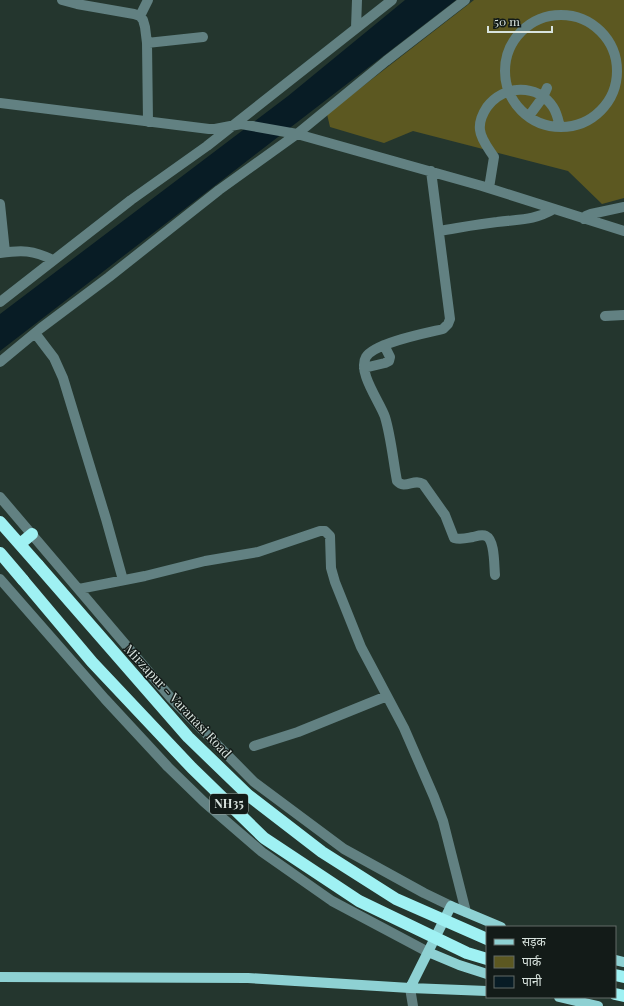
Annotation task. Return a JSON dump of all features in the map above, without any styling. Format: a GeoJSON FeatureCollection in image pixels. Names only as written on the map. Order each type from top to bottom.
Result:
{"type":"FeatureCollection","features":[{"type":"Feature","properties":{"kind":"highway","name":"Mirzapur - Varanasi Road"},"geometry":{"type":"LineString","coordinates":[[0,522],[188,737],[248,795],[322,852],[396,899],[486,938]]}},
{"type":"Feature","properties":{"kind":"highway"},"geometry":{"type":"LineString","coordinates":[[20,544],[32,534]]}},
{"type":"Feature","properties":{"kind":"highway","name":"NH35"},"geometry":{"type":"LineString","coordinates":[[1,557],[23,580],[92,662],[118,690],[192,768],[264,838],[358,901],[467,953],[486,959]]}},
{"type":"Feature","properties":{"kind":"main road"},"geometry":{"type":"LineString","coordinates":[[410,988],[451,906],[499,926]]}},
{"type":"Feature","properties":{"kind":"main road"},"geometry":{"type":"LineString","coordinates":[[428,952],[459,965],[486,974]]}},
{"type":"Feature","properties":{"kind":"main road"},"geometry":{"type":"LineString","coordinates":[[0,977],[248,978],[486,991]]}},
{"type":"Feature","properties":{"kind":"main road"},"geometry":{"type":"LineString","coordinates":[[563,998],[598,1006]]}},
{"type":"Feature","properties":{"kind":"street"},"geometry":{"type":"LineString","coordinates":[[62,0],[140,16],[143,20],[147,43],[148,122]]}},
{"type":"Feature","properties":{"kind":"street"},"geometry":{"type":"LineString","coordinates":[[140,16],[148,0]]}},
{"type":"Feature","properties":{"kind":"street"},"geometry":{"type":"LineString","coordinates":[[356,28],[357,0]]}},
{"type":"Feature","properties":{"kind":"street"},"geometry":{"type":"LineString","coordinates":[[0,302],[131,200],[237,124],[392,0]]}},
{"type":"Feature","properties":{"kind":"street"},"geometry":{"type":"LineString","coordinates":[[0,362],[35,333],[465,0]]}},
{"type":"Feature","properties":{"kind":"street"},"geometry":{"type":"LineString","coordinates":[[557,14],[569,15],[591,23],[604,36],[613,51],[616,63],[614,87],[603,108],[594,116],[583,122],[572,126],[560,127],[549,126],[538,122],[521,109],[509,91],[506,76],[506,62],[510,47],[518,35],[529,25],[542,18],[557,14]]}},
{"type":"Feature","properties":{"kind":"street"},"geometry":{"type":"LineString","coordinates":[[147,43],[203,37]]}},
{"type":"Feature","properties":{"kind":"street"},"geometry":{"type":"LineString","coordinates":[[489,188],[494,157],[480,131],[484,110],[499,95],[509,91],[526,90],[545,92]]}},
{"type":"Feature","properties":{"kind":"street"},"geometry":{"type":"LineString","coordinates":[[529,116],[545,92]]}},
{"type":"Feature","properties":{"kind":"street"},"geometry":{"type":"LineString","coordinates":[[545,92],[558,116],[560,127]]}},
{"type":"Feature","properties":{"kind":"street"},"geometry":{"type":"LineString","coordinates":[[0,102],[215,130],[237,124],[293,134],[489,188],[624,232]]}},
{"type":"Feature","properties":{"kind":"street"},"geometry":{"type":"LineString","coordinates":[[431,171],[450,319],[448,324],[442,329],[384,345],[372,351],[366,357],[364,368],[370,386],[385,418],[397,481],[404,485],[417,482],[424,484],[445,515],[454,538],[463,539],[482,535],[488,538],[492,544],[495,575]]}},
{"type":"Feature","properties":{"kind":"street"},"geometry":{"type":"LineString","coordinates":[[0,204],[2,253],[28,251],[40,253],[53,260]]}},
{"type":"Feature","properties":{"kind":"street"},"geometry":{"type":"LineString","coordinates":[[584,220],[591,214],[624,207]]}},
{"type":"Feature","properties":{"kind":"street"},"geometry":{"type":"LineString","coordinates":[[438,231],[530,219],[543,215],[554,209]]}},
{"type":"Feature","properties":{"kind":"street"},"geometry":{"type":"LineString","coordinates":[[605,316],[624,315]]}},
{"type":"Feature","properties":{"kind":"street"},"geometry":{"type":"LineString","coordinates":[[35,333],[54,358],[63,378],[123,580]]}},
{"type":"Feature","properties":{"kind":"street"},"geometry":{"type":"LineString","coordinates":[[364,368],[389,361],[390,357],[384,345]]}},
{"type":"Feature","properties":{"kind":"street"},"geometry":{"type":"LineString","coordinates":[[0,496],[171,698],[254,782],[344,849],[424,893],[451,906]]}},
{"type":"Feature","properties":{"kind":"street"},"geometry":{"type":"LineString","coordinates":[[79,589],[189,566],[205,561],[258,552],[325,531],[330,536],[331,568],[341,599],[361,647],[414,749],[441,815],[466,912]]}},
{"type":"Feature","properties":{"kind":"street"},"geometry":{"type":"LineString","coordinates":[[0,579],[168,767],[204,802],[262,852],[332,900],[428,952]]}},
{"type":"Feature","properties":{"kind":"street"},"geometry":{"type":"LineString","coordinates":[[254,746],[305,729],[387,696]]}},
{"type":"Feature","properties":{"kind":"street"},"geometry":{"type":"LineString","coordinates":[[410,988],[413,1006]]}},
{"type":"Feature","properties":{"kind":"green space"},"geometry":{"type":"Polygon","coordinates":[[[474,0],[624,0],[624,198],[602,204],[568,171],[413,131],[384,143],[330,127],[327,114],[474,0]]]}},
{"type":"Feature","properties":{"kind":"water"},"geometry":{"type":"Polygon","coordinates":[[[405,0],[456,0],[0,351],[0,314],[288,96],[405,0]]]}}]}
